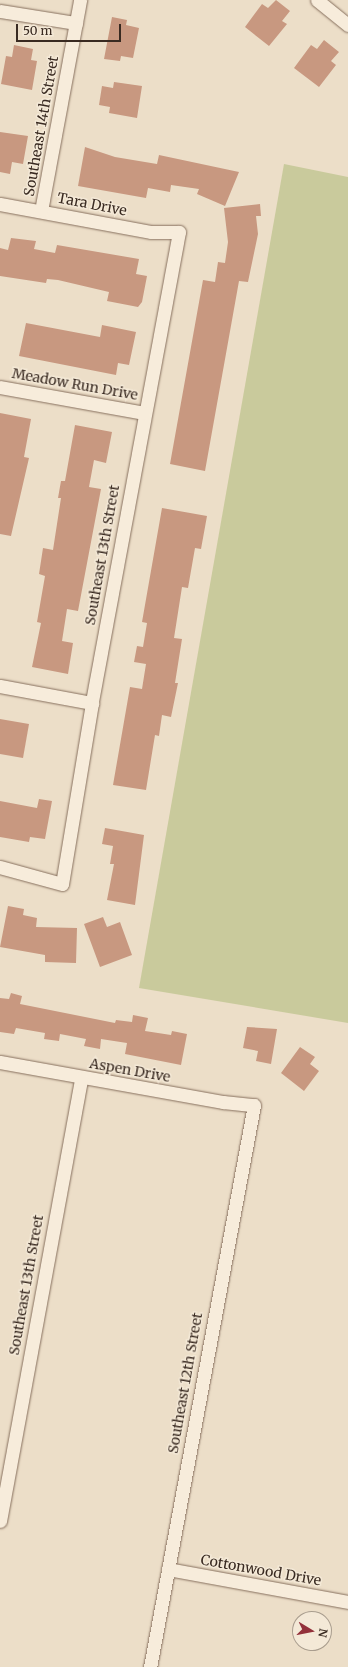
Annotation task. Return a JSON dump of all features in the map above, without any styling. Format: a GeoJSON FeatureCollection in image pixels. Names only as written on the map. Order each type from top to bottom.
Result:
{"type":"FeatureCollection","features":[{"type":"Feature","properties":{"kind":"street","name":"Southeast 14th Street"},"geometry":{"type":"LineString","coordinates":[[41,211],[80,0]]}},
{"type":"Feature","properties":{"kind":"street"},"geometry":{"type":"LineString","coordinates":[[318,0],[348,25]]}},
{"type":"Feature","properties":{"kind":"street"},"geometry":{"type":"LineString","coordinates":[[0,10],[76,23]]}},
{"type":"Feature","properties":{"kind":"street","name":"Tara Drive"},"geometry":{"type":"LineString","coordinates":[[0,204],[151,232],[179,232]]}},
{"type":"Feature","properties":{"kind":"street","name":"Southeast 13th Street"},"geometry":{"type":"LineString","coordinates":[[0,867],[62,884],[92,703],[144,413],[179,232]]}},
{"type":"Feature","properties":{"kind":"street","name":"Meadow Run Drive"},"geometry":{"type":"LineString","coordinates":[[0,387],[144,413]]}},
{"type":"Feature","properties":{"kind":"street"},"geometry":{"type":"LineString","coordinates":[[0,686],[92,703]]}},
{"type":"Feature","properties":{"kind":"street","name":"Aspen Drive"},"geometry":{"type":"LineString","coordinates":[[0,1062],[81,1078],[254,1105]]}},
{"type":"Feature","properties":{"kind":"street","name":"Southeast 13th Street"},"geometry":{"type":"LineString","coordinates":[[0,1521],[81,1078]]}},
{"type":"Feature","properties":{"kind":"street","name":"Southeast 12th Street"},"geometry":{"type":"LineString","coordinates":[[150,1667],[254,1105]]}},
{"type":"Feature","properties":{"kind":"street","name":"Cottonwood Drive"},"geometry":{"type":"LineString","coordinates":[[168,1569],[348,1602]]}},
{"type":"Feature","properties":{"kind":"green space"},"geometry":{"type":"Polygon","coordinates":[[[284,164],[348,177],[348,1023],[139,988],[284,164]]]}},
{"type":"Feature","properties":{"kind":"building"},"geometry":{"type":"Polygon","coordinates":[[[276,0],[290,11],[282,21],[287,24],[269,46],[245,27],[262,4],[268,8],[276,0]]]}},
{"type":"Feature","properties":{"kind":"building"},"geometry":{"type":"Polygon","coordinates":[[[112,17],[127,20],[126,25],[139,28],[133,58],[121,56],[120,61],[104,59],[112,17]]]}},
{"type":"Feature","properties":{"kind":"building"},"geometry":{"type":"Polygon","coordinates":[[[324,40],[339,52],[331,61],[336,65],[319,87],[294,68],[311,45],[317,49],[324,40]]]}},
{"type":"Feature","properties":{"kind":"building"},"geometry":{"type":"Polygon","coordinates":[[[14,45],[33,49],[31,60],[37,61],[32,90],[1,84],[6,56],[12,57],[14,45]]]}},
{"type":"Feature","properties":{"kind":"building"},"geometry":{"type":"Polygon","coordinates":[[[114,82],[142,86],[137,118],[109,113],[110,107],[99,105],[102,86],[113,88],[114,82]]]}},
{"type":"Feature","properties":{"kind":"building"},"geometry":{"type":"Polygon","coordinates":[[[0,132],[28,136],[23,164],[12,162],[10,174],[0,172],[0,132]]]}},
{"type":"Feature","properties":{"kind":"building"},"geometry":{"type":"Polygon","coordinates":[[[85,147],[115,157],[157,164],[159,155],[239,172],[225,206],[197,194],[199,189],[171,185],[170,192],[148,188],[146,198],[78,186],[85,147]]]}},
{"type":"Feature","properties":{"kind":"building"},"geometry":{"type":"Polygon","coordinates":[[[260,204],[261,216],[256,216],[258,234],[248,282],[239,281],[205,471],[170,464],[203,280],[215,282],[218,262],[225,263],[228,242],[224,208],[260,204]]]}},
{"type":"Feature","properties":{"kind":"building"},"geometry":{"type":"Polygon","coordinates":[[[11,238],[36,241],[34,249],[55,253],[57,245],[139,259],[136,274],[147,276],[142,302],[138,307],[107,301],[109,292],[58,280],[47,279],[46,283],[0,276],[0,248],[8,250],[11,238]]]}},
{"type":"Feature","properties":{"kind":"building"},"geometry":{"type":"Polygon","coordinates":[[[26,323],[100,337],[102,325],[136,332],[129,365],[118,363],[116,375],[19,356],[26,323]]]}},
{"type":"Feature","properties":{"kind":"building"},"geometry":{"type":"Polygon","coordinates":[[[0,413],[31,419],[24,457],[29,458],[11,536],[0,534],[0,413]]]}},
{"type":"Feature","properties":{"kind":"building"},"geometry":{"type":"Polygon","coordinates":[[[75,425],[112,432],[106,463],[94,460],[89,487],[101,489],[78,611],[67,609],[62,641],[73,643],[68,674],[32,667],[41,623],[37,622],[45,576],[39,574],[43,548],[53,550],[61,498],[58,498],[61,481],[65,481],[75,425]]]}},
{"type":"Feature","properties":{"kind":"building"},"geometry":{"type":"Polygon","coordinates":[[[162,508],[207,516],[201,549],[195,548],[188,588],[182,587],[174,638],[182,639],[175,683],[178,683],[171,717],[162,715],[159,736],[155,735],[146,790],[113,785],[130,687],[142,689],[146,664],[134,662],[137,646],[143,647],[147,623],[142,622],[162,508]]]}},
{"type":"Feature","properties":{"kind":"building"},"geometry":{"type":"Polygon","coordinates":[[[0,719],[29,724],[23,758],[0,754],[0,719]]]}},
{"type":"Feature","properties":{"kind":"building"},"geometry":{"type":"Polygon","coordinates":[[[39,799],[52,801],[45,839],[30,837],[29,842],[0,837],[0,801],[37,808],[39,799]]]}},
{"type":"Feature","properties":{"kind":"building"},"geometry":{"type":"Polygon","coordinates":[[[105,828],[144,835],[135,905],[107,900],[114,864],[110,864],[113,846],[102,844],[105,828]]]}},
{"type":"Feature","properties":{"kind":"building"},"geometry":{"type":"Polygon","coordinates":[[[8,906],[24,909],[23,915],[37,918],[36,927],[77,928],[76,963],[45,962],[45,955],[0,947],[8,906]]]}},
{"type":"Feature","properties":{"kind":"building"},"geometry":{"type":"Polygon","coordinates":[[[103,917],[107,927],[120,922],[132,955],[100,967],[84,924],[103,917]]]}},
{"type":"Feature","properties":{"kind":"building"},"geometry":{"type":"Polygon","coordinates":[[[11,993],[22,996],[20,1004],[115,1023],[116,1020],[132,1022],[133,1015],[148,1018],[145,1031],[171,1035],[172,1031],[187,1034],[181,1065],[125,1054],[127,1043],[101,1039],[100,1049],[84,1046],[86,1039],[60,1034],[59,1041],[44,1039],[45,1033],[16,1028],[14,1034],[0,1032],[0,998],[9,999],[11,993]]]}},
{"type":"Feature","properties":{"kind":"building"},"geometry":{"type":"Polygon","coordinates":[[[247,1027],[277,1029],[271,1064],[256,1061],[258,1051],[243,1048],[247,1027]]]}},
{"type":"Feature","properties":{"kind":"building"},"geometry":{"type":"Polygon","coordinates":[[[300,1047],[315,1057],[310,1064],[319,1071],[304,1091],[281,1073],[300,1047]]]}}]}
